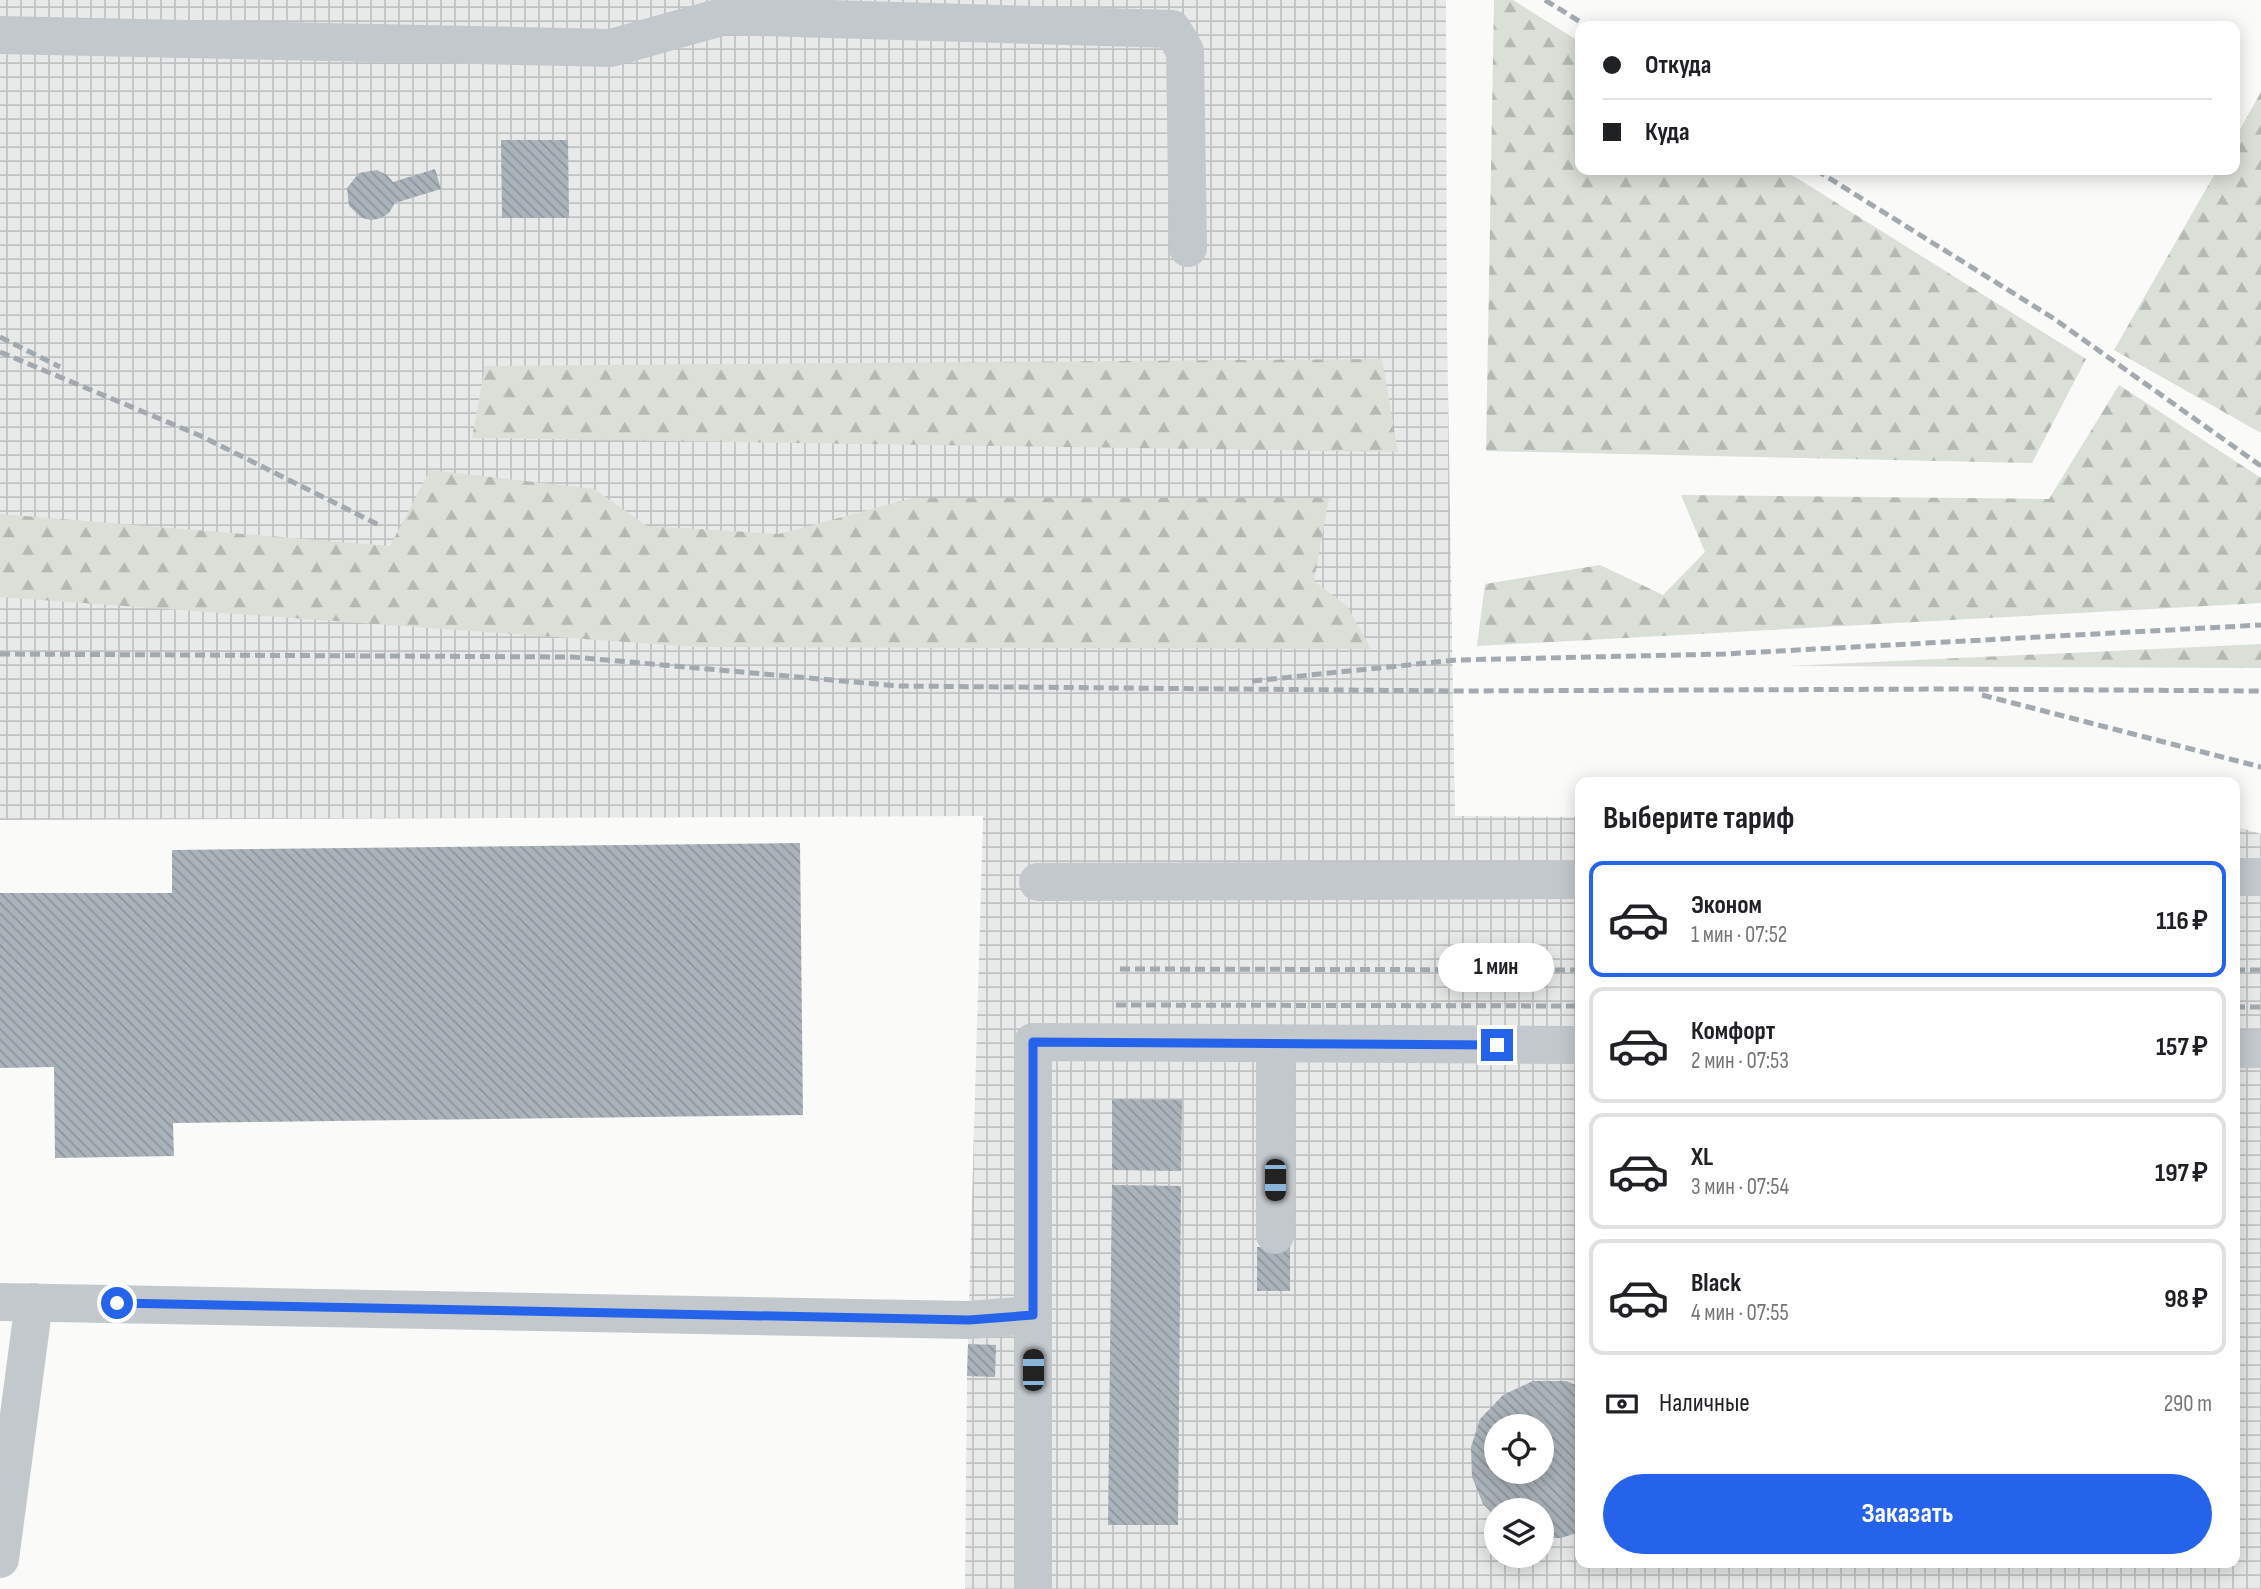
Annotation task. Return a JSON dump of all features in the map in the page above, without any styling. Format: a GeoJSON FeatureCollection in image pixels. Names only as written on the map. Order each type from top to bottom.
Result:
{"type":"FeatureCollection","features":[{"type":"Feature","properties":{"kind":"street"},"geometry":{"type":"LineString","coordinates":[[0,34],[611,48],[725,16],[1172,29],[1185,51],[1188,248]]}},
{"type":"Feature","properties":{"kind":"street"},"geometry":{"type":"LineString","coordinates":[[2240,877],[2261,877]]}},
{"type":"Feature","properties":{"kind":"street"},"geometry":{"type":"LineString","coordinates":[[1038,881],[1575,880]]}},
{"type":"Feature","properties":{"kind":"street"},"geometry":{"type":"LineString","coordinates":[[1033,1589],[1033,1042],[1575,1045]]}},
{"type":"Feature","properties":{"kind":"street"},"geometry":{"type":"LineString","coordinates":[[1275,1044],[1275,1234]]}},
{"type":"Feature","properties":{"kind":"street"},"geometry":{"type":"LineString","coordinates":[[2240,1049],[2261,1049]]}},
{"type":"Feature","properties":{"kind":"street"},"geometry":{"type":"LineString","coordinates":[[0,1559],[17,1302],[969,1320],[1033,1315]]}},
{"type":"Feature","properties":{"kind":"shaded area"},"geometry":{"type":"Polygon","coordinates":[[[0,0],[1446,0],[1447,329],[1455,816],[1575,817],[1575,1568],[2240,1568],[2240,828],[2261,834],[2261,1589],[965,1589],[967,1376],[983,816],[0,820],[0,0]]]}},
{"type":"Feature","properties":{"kind":"green space"},"geometry":{"type":"Polygon","coordinates":[[[1494,0],[1513,0],[1575,39],[1575,175],[1792,175],[2086,359],[2032,463],[1486,451],[1494,0]]]}},
{"type":"Feature","properties":{"kind":"green space"},"geometry":{"type":"Polygon","coordinates":[[[2261,92],[2261,433],[2114,350],[2214,175],[2240,175],[2240,129],[2261,92]]]}},
{"type":"Feature","properties":{"kind":"green space"},"geometry":{"type":"Polygon","coordinates":[[[1382,359],[1398,452],[472,438],[485,366],[1382,359]]]}},
{"type":"Feature","properties":{"kind":"green space"},"geometry":{"type":"Polygon","coordinates":[[[2119,385],[2261,478],[2261,603],[1477,646],[1485,584],[1600,565],[1663,595],[1705,552],[1681,495],[2049,499],[2119,385]]]}},
{"type":"Feature","properties":{"kind":"green space"},"geometry":{"type":"Polygon","coordinates":[[[430,470],[594,489],[647,526],[779,534],[913,498],[1329,498],[1314,581],[1347,606],[1371,649],[695,647],[0,597],[0,514],[390,546],[430,470]]]}},
{"type":"Feature","properties":{"kind":"green space"},"geometry":{"type":"Polygon","coordinates":[[[2261,644],[2261,668],[1788,666],[2261,644]]]}},
{"type":"Feature","properties":{"kind":"building"},"geometry":{"type":"Polygon","coordinates":[[[501,140],[568,140],[569,218],[502,218],[501,140]]]}},
{"type":"Feature","properties":{"kind":"building"},"geometry":{"type":"Polygon","coordinates":[[[435,169],[441,189],[395,203],[389,213],[381,218],[362,218],[349,206],[347,188],[359,173],[377,170],[393,182],[435,169]]]}},
{"type":"Feature","properties":{"kind":"building"},"geometry":{"type":"Polygon","coordinates":[[[800,843],[803,1115],[173,1123],[174,1156],[55,1158],[54,1067],[0,1068],[0,893],[172,893],[172,850],[800,843]]]}},
{"type":"Feature","properties":{"kind":"building"},"geometry":{"type":"Polygon","coordinates":[[[1112,1099],[1182,1100],[1181,1171],[1112,1170],[1112,1099]]]}},
{"type":"Feature","properties":{"kind":"building"},"geometry":{"type":"Polygon","coordinates":[[[1112,1185],[1181,1186],[1178,1525],[1108,1525],[1112,1185]]]}},
{"type":"Feature","properties":{"kind":"building"},"geometry":{"type":"Polygon","coordinates":[[[1257,1247],[1290,1247],[1290,1291],[1257,1291],[1257,1247]]]}},
{"type":"Feature","properties":{"kind":"building"},"geometry":{"type":"Polygon","coordinates":[[[968,1344],[996,1345],[995,1377],[967,1376],[968,1344]]]}},
{"type":"Feature","properties":{"kind":"building"},"geometry":{"type":"Polygon","coordinates":[[[1533,1381],[1566,1381],[1575,1385],[1575,1534],[1554,1538],[1554,1498],[1484,1498],[1484,1505],[1472,1477],[1471,1447],[1480,1419],[1484,1415],[1484,1484],[1554,1484],[1554,1414],[1485,1414],[1503,1395],[1533,1381]]]}},
{"type":"Feature","properties":{"kind":"railway"},"geometry":{"type":"LineString","coordinates":[[1545,0],[1579,21]]}},
{"type":"Feature","properties":{"kind":"railway"},"geometry":{"type":"LineString","coordinates":[[1824,175],[2053,318],[2261,466]]}},
{"type":"Feature","properties":{"kind":"railway"},"geometry":{"type":"LineString","coordinates":[[0,337],[60,367]]}},
{"type":"Feature","properties":{"kind":"railway"},"geometry":{"type":"LineString","coordinates":[[0,352],[201,436],[381,526]]}},
{"type":"Feature","properties":{"kind":"railway"},"geometry":{"type":"LineString","coordinates":[[1252,681],[1456,660],[1724,654],[2261,625]]}},
{"type":"Feature","properties":{"kind":"railway"},"geometry":{"type":"LineString","coordinates":[[0,654],[573,657],[899,686],[1455,691],[2261,691]]}},
{"type":"Feature","properties":{"kind":"railway"},"geometry":{"type":"LineString","coordinates":[[1982,695],[2261,767]]}},
{"type":"Feature","properties":{"kind":"railway"},"geometry":{"type":"LineString","coordinates":[[1120,969],[1575,970]]}},
{"type":"Feature","properties":{"kind":"railway"},"geometry":{"type":"LineString","coordinates":[[2240,970],[2261,970]]}},
{"type":"Feature","properties":{"kind":"railway"},"geometry":{"type":"LineString","coordinates":[[1116,1005],[1575,1006]]}},
{"type":"Feature","properties":{"kind":"railway"},"geometry":{"type":"LineString","coordinates":[[2240,1007],[2261,1007]]}},
{"type":"Feature","properties":{"kind":"route"},"geometry":{"type":"LineString","coordinates":[[117,1303],[969,1320],[1033,1315],[1033,1042],[1497,1045]]}}]}
